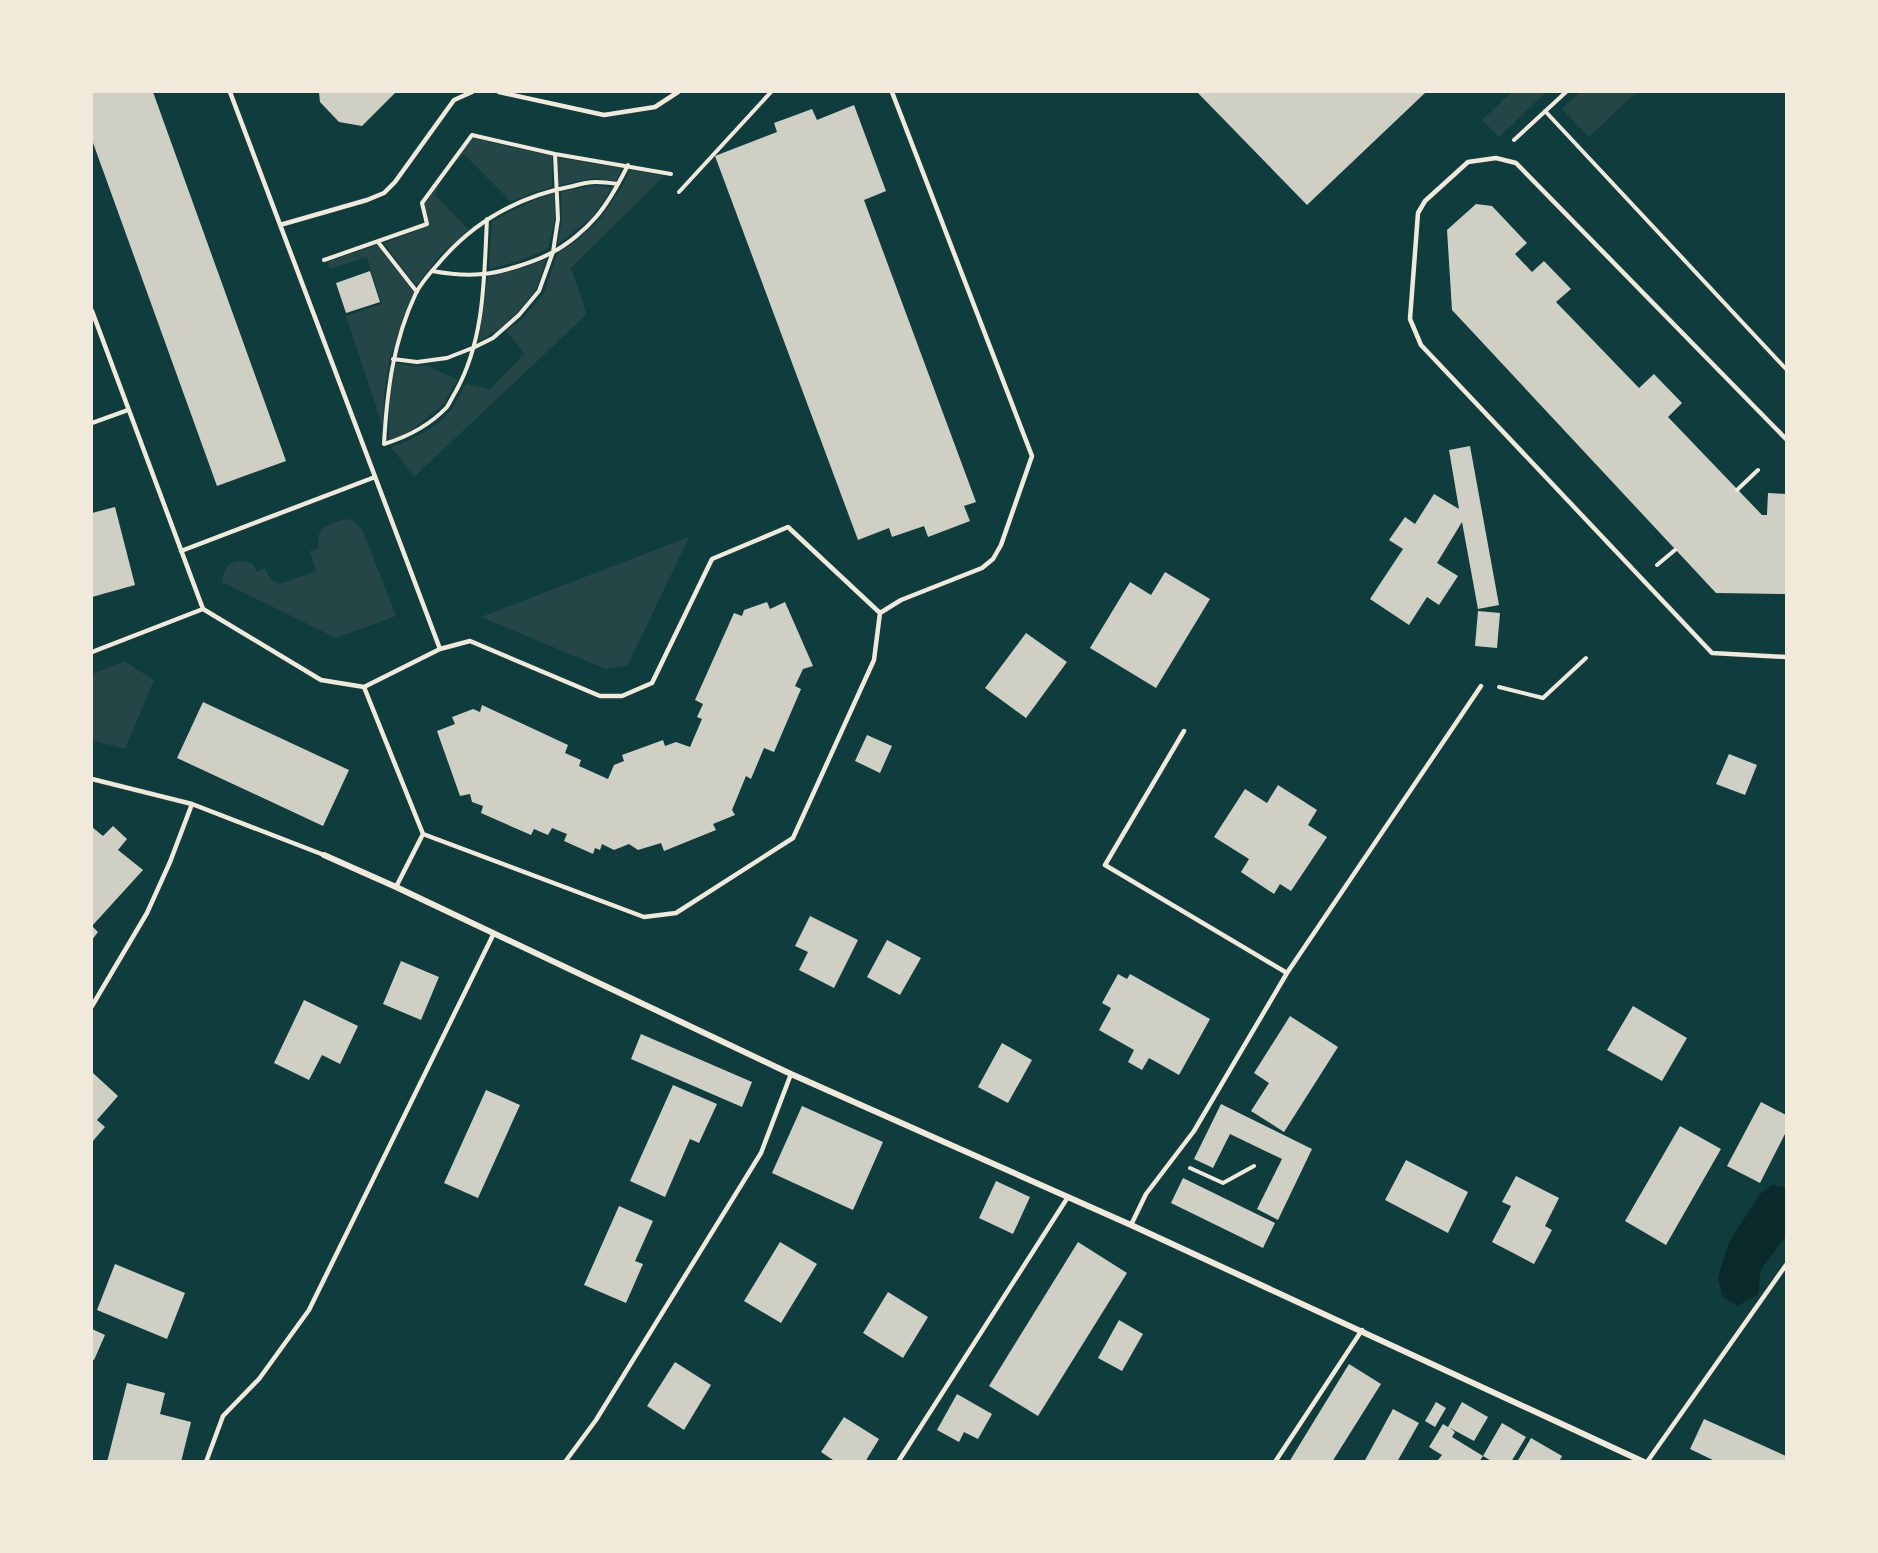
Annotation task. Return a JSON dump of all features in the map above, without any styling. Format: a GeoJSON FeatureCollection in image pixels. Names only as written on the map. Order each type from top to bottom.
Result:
{"type":"FeatureCollection","features":[{"type":"Feature","properties":{"kind":"street"},"geometry":{"type":"LineString","coordinates":[[324,855],[791,1074],[1131,1225],[1645,1461]]}},
{"type":"Feature","properties":{"kind":"lane"},"geometry":{"type":"LineString","coordinates":[[230,92],[440,649]]}},
{"type":"Feature","properties":{"kind":"lane"},"geometry":{"type":"LineString","coordinates":[[280,225],[384,193],[395,182],[454,100],[472,92]]}},
{"type":"Feature","properties":{"kind":"lane"},"geometry":{"type":"LineString","coordinates":[[499,92],[604,115],[655,107],[678,92]]}},
{"type":"Feature","properties":{"kind":"lane"},"geometry":{"type":"LineString","coordinates":[[880,613],[901,600],[982,568],[993,559],[1001,544],[1032,456],[892,92]]}},
{"type":"Feature","properties":{"kind":"lane"},"geometry":{"type":"LineString","coordinates":[[1786,438],[1516,163],[1496,158],[1468,162],[1425,201],[1418,213],[1410,319],[1421,345],[1712,653],[1786,657]]}},
{"type":"Feature","properties":{"kind":"lane"},"geometry":{"type":"LineString","coordinates":[[92,311],[203,609],[321,680],[364,687],[440,649],[470,641],[600,696],[622,696],[652,682],[712,559],[788,527],[880,613]]}},
{"type":"Feature","properties":{"kind":"lane"},"geometry":{"type":"LineString","coordinates":[[92,423],[128,410]]}},
{"type":"Feature","properties":{"kind":"lane"},"geometry":{"type":"LineString","coordinates":[[181,551],[375,477]]}},
{"type":"Feature","properties":{"kind":"lane"},"geometry":{"type":"LineString","coordinates":[[92,652],[203,609]]}},
{"type":"Feature","properties":{"kind":"lane"},"geometry":{"type":"LineString","coordinates":[[364,687],[423,834],[644,916],[676,913],[793,838],[874,660],[880,613]]}},
{"type":"Feature","properties":{"kind":"lane"},"geometry":{"type":"LineString","coordinates":[[1131,1225],[1146,1194],[1194,1131],[1287,973],[1480,686]]}},
{"type":"Feature","properties":{"kind":"lane"},"geometry":{"type":"LineString","coordinates":[[1184,731],[1105,865],[1287,973]]}},
{"type":"Feature","properties":{"kind":"lane"},"geometry":{"type":"LineString","coordinates":[[92,779],[192,804],[324,855]]}},
{"type":"Feature","properties":{"kind":"lane"},"geometry":{"type":"LineString","coordinates":[[92,1006],[147,913],[192,804]]}},
{"type":"Feature","properties":{"kind":"lane"},"geometry":{"type":"LineString","coordinates":[[396,887],[423,834]]}},
{"type":"Feature","properties":{"kind":"lane"},"geometry":{"type":"LineString","coordinates":[[206,1461],[223,1416],[259,1378],[309,1310],[494,933]]}},
{"type":"Feature","properties":{"kind":"lane"},"geometry":{"type":"LineString","coordinates":[[565,1461],[596,1420],[761,1153],[791,1074]]}},
{"type":"Feature","properties":{"kind":"lane"},"geometry":{"type":"LineString","coordinates":[[898,1461],[1068,1197]]}},
{"type":"Feature","properties":{"kind":"lane"},"geometry":{"type":"LineString","coordinates":[[1645,1461],[1786,1265]]}},
{"type":"Feature","properties":{"kind":"lane"},"geometry":{"type":"LineString","coordinates":[[1275,1461],[1362,1330]]}},
{"type":"Feature","properties":{"kind":"path"},"geometry":{"type":"LineString","coordinates":[[679,192],[771,92]]}},
{"type":"Feature","properties":{"kind":"path"},"geometry":{"type":"LineString","coordinates":[[1496,158],[1566,92]]}},
{"type":"Feature","properties":{"kind":"path"},"geometry":{"type":"LineString","coordinates":[[1545,111],[1786,369]]}},
{"type":"Feature","properties":{"kind":"path"},"geometry":{"type":"LineString","coordinates":[[324,260],[427,224],[422,203],[472,135],[555,154],[671,174]]}},
{"type":"Feature","properties":{"kind":"path"},"geometry":{"type":"LineString","coordinates":[[393,359],[417,362],[447,357],[475,347],[493,338],[526,307],[539,291],[553,252],[558,219],[555,154]]}},
{"type":"Feature","properties":{"kind":"path"},"geometry":{"type":"LineString","coordinates":[[432,271],[456,275],[485,274],[553,252],[596,217],[628,165]]}},
{"type":"Feature","properties":{"kind":"path"},"geometry":{"type":"LineString","coordinates":[[487,219],[485,274],[475,347],[461,382],[447,406],[425,424],[406,437],[384,444],[387,395],[393,359],[417,292],[432,271],[463,238],[487,219],[502,209],[530,196],[557,189],[595,182],[618,184]]}},
{"type":"Feature","properties":{"kind":"path"},"geometry":{"type":"LineString","coordinates":[[378,242],[417,292]]}},
{"type":"Feature","properties":{"kind":"path"},"geometry":{"type":"LineString","coordinates":[[1737,490],[1758,470]]}},
{"type":"Feature","properties":{"kind":"path"},"geometry":{"type":"LineString","coordinates":[[1480,686],[1498,687],[1543,698],[1586,658]]}},
{"type":"Feature","properties":{"kind":"path"},"geometry":{"type":"LineString","coordinates":[[1172,1161],[1223,1183],[1254,1166]]}},
{"type":"Feature","properties":{"kind":"shaded area"},"geometry":{"type":"Polygon","coordinates":[[[1512,92],[1546,92],[1499,137],[1482,120],[1512,92]]]}},
{"type":"Feature","properties":{"kind":"shaded area"},"geometry":{"type":"Polygon","coordinates":[[[1580,92],[1636,92],[1589,137],[1562,109],[1580,92]]]}},
{"type":"Feature","properties":{"kind":"shaded area"},"geometry":{"type":"Polygon","coordinates":[[[473,138],[552,156],[552,187],[511,202],[464,154],[452,166],[473,138]]]}},
{"type":"Feature","properties":{"kind":"shaded area"},"geometry":{"type":"Polygon","coordinates":[[[558,158],[622,168],[616,181],[595,178],[559,185],[558,158]]]}},
{"type":"Feature","properties":{"kind":"shaded area"},"geometry":{"type":"Polygon","coordinates":[[[630,170],[664,176],[571,268],[587,314],[414,477],[391,447],[432,428],[452,409],[466,384],[490,389],[525,354],[506,331],[522,319],[544,293],[557,254],[576,241],[600,219],[630,170]]]}},
{"type":"Feature","properties":{"kind":"shaded area"},"geometry":{"type":"Polygon","coordinates":[[[441,180],[435,195],[469,230],[442,253],[416,286],[384,243],[429,226],[424,204],[441,180]]]}},
{"type":"Feature","properties":{"kind":"shaded area"},"geometry":{"type":"Polygon","coordinates":[[[595,185],[612,188],[593,216],[557,245],[562,220],[561,192],[595,185]]]}},
{"type":"Feature","properties":{"kind":"shaded area"},"geometry":{"type":"Polygon","coordinates":[[[554,193],[555,218],[548,249],[519,261],[489,269],[492,221],[534,200],[554,193]]]}},
{"type":"Feature","properties":{"kind":"shaded area"},"geometry":{"type":"Polygon","coordinates":[[[377,245],[414,292],[390,357],[384,395],[383,428],[346,316],[382,304],[367,257],[330,269],[327,262],[377,245]]]}},
{"type":"Feature","properties":{"kind":"shaded area"},"geometry":{"type":"Polygon","coordinates":[[[546,259],[537,287],[530,298],[503,326],[479,341],[488,277],[546,259]]]}},
{"type":"Feature","properties":{"kind":"shaded area"},"geometry":{"type":"Polygon","coordinates":[[[396,363],[417,367],[427,365],[457,380],[444,404],[406,434],[389,440],[390,396],[396,363]]]}},
{"type":"Feature","properties":{"kind":"shaded area"},"geometry":{"type":"Polygon","coordinates":[[[345,519],[354,521],[363,531],[396,616],[336,638],[222,582],[228,566],[241,561],[253,564],[257,572],[265,568],[270,579],[279,584],[316,571],[310,551],[319,548],[318,541],[321,531],[328,525],[345,519]]]}},
{"type":"Feature","properties":{"kind":"shaded area"},"geometry":{"type":"Polygon","coordinates":[[[689,537],[628,665],[606,669],[481,617],[689,537]]]}},
{"type":"Feature","properties":{"kind":"shaded area"},"geometry":{"type":"Polygon","coordinates":[[[124,661],[154,680],[125,749],[92,740],[92,674],[124,661]]]}},
{"type":"Feature","properties":{"kind":"shaded area"},"geometry":{"type":"Polygon","coordinates":[[[1772,1185],[1786,1189],[1786,1236],[1761,1269],[1758,1295],[1737,1306],[1722,1296],[1718,1277],[1729,1242],[1760,1194],[1772,1185]]]}},
{"type":"Feature","properties":{"kind":"building"},"geometry":{"type":"Polygon","coordinates":[[[92,92],[153,92],[286,461],[217,486],[92,140],[92,92]]]}},
{"type":"Feature","properties":{"kind":"building"},"geometry":{"type":"Polygon","coordinates":[[[319,92],[396,92],[362,126],[339,122],[320,102],[319,92]]]}},
{"type":"Feature","properties":{"kind":"building"},"geometry":{"type":"Polygon","coordinates":[[[1197,92],[1426,92],[1307,205],[1197,92]]]}},
{"type":"Feature","properties":{"kind":"building"},"geometry":{"type":"Polygon","coordinates":[[[854,105],[886,191],[864,200],[976,502],[964,506],[970,521],[928,537],[924,526],[892,537],[889,528],[858,540],[715,156],[777,132],[774,123],[812,109],[817,120],[854,105]]]}},
{"type":"Feature","properties":{"kind":"building"},"geometry":{"type":"Polygon","coordinates":[[[1476,204],[1492,206],[1527,243],[1515,254],[1532,272],[1544,261],[1571,289],[1556,302],[1639,388],[1654,374],[1682,403],[1668,417],[1762,515],[1767,515],[1768,493],[1786,494],[1786,594],[1716,593],[1452,310],[1447,230],[1476,204]]]}},
{"type":"Feature","properties":{"kind":"building"},"geometry":{"type":"Polygon","coordinates":[[[370,271],[380,302],[346,313],[336,283],[370,271]]]}},
{"type":"Feature","properties":{"kind":"building"},"geometry":{"type":"Polygon","coordinates":[[[1470,446],[1499,605],[1478,609],[1462,522],[1437,563],[1458,576],[1439,605],[1427,597],[1409,625],[1370,599],[1403,549],[1389,540],[1405,517],[1415,524],[1434,494],[1459,509],[1449,450],[1470,446]]]}},
{"type":"Feature","properties":{"kind":"building"},"geometry":{"type":"Polygon","coordinates":[[[115,507],[135,585],[92,597],[92,513],[115,507]]]}},
{"type":"Feature","properties":{"kind":"building"},"geometry":{"type":"Polygon","coordinates":[[[1165,572],[1210,599],[1156,688],[1090,648],[1130,582],[1151,595],[1165,572]]]}},
{"type":"Feature","properties":{"kind":"building"},"geometry":{"type":"Polygon","coordinates":[[[767,602],[770,609],[785,602],[813,666],[803,669],[795,686],[801,689],[774,752],[764,748],[751,779],[746,776],[732,810],[735,815],[713,824],[716,830],[664,851],[661,843],[638,850],[629,844],[614,850],[602,844],[600,850],[595,848],[593,854],[564,841],[567,834],[552,828],[548,835],[534,829],[531,835],[481,813],[483,806],[472,802],[470,794],[460,796],[437,731],[455,724],[452,717],[473,709],[480,712],[482,705],[568,745],[565,753],[581,760],[579,766],[608,779],[614,765],[624,761],[622,755],[663,740],[665,746],[676,742],[690,747],[702,719],[697,717],[703,704],[695,700],[734,613],[742,616],[744,610],[767,602]]]}},
{"type":"Feature","properties":{"kind":"building"},"geometry":{"type":"Polygon","coordinates":[[[1478,611],[1500,613],[1497,648],[1475,646],[1478,611]]]}},
{"type":"Feature","properties":{"kind":"building"},"geometry":{"type":"Polygon","coordinates":[[[1026,633],[1067,662],[1026,718],[985,688],[1026,633]]]}},
{"type":"Feature","properties":{"kind":"building"},"geometry":{"type":"Polygon","coordinates":[[[203,702],[349,770],[323,826],[177,758],[203,702]]]}},
{"type":"Feature","properties":{"kind":"building"},"geometry":{"type":"Polygon","coordinates":[[[867,735],[892,746],[880,773],[855,761],[867,735]]]}},
{"type":"Feature","properties":{"kind":"building"},"geometry":{"type":"Polygon","coordinates":[[[1729,754],[1757,765],[1745,795],[1716,784],[1729,754]]]}},
{"type":"Feature","properties":{"kind":"building"},"geometry":{"type":"Polygon","coordinates":[[[1278,785],[1317,810],[1308,825],[1327,837],[1291,891],[1280,884],[1274,894],[1241,872],[1249,859],[1214,837],[1245,789],[1267,803],[1278,785]]]}},
{"type":"Feature","properties":{"kind":"building"},"geometry":{"type":"Polygon","coordinates":[[[113,826],[127,839],[118,850],[143,870],[92,926],[92,827],[103,836],[113,826]]]}},
{"type":"Feature","properties":{"kind":"building"},"geometry":{"type":"Polygon","coordinates":[[[810,916],[858,940],[834,988],[799,970],[808,952],[795,946],[810,916]]]}},
{"type":"Feature","properties":{"kind":"building"},"geometry":{"type":"Polygon","coordinates":[[[92,926],[98,932],[92,940],[92,926]]]}},
{"type":"Feature","properties":{"kind":"building"},"geometry":{"type":"Polygon","coordinates":[[[887,940],[921,958],[900,995],[867,977],[887,940]]]}},
{"type":"Feature","properties":{"kind":"building"},"geometry":{"type":"Polygon","coordinates":[[[401,961],[439,977],[421,1020],[383,1004],[401,961]]]}},
{"type":"Feature","properties":{"kind":"building"},"geometry":{"type":"Polygon","coordinates":[[[1118,974],[1127,979],[1130,974],[1210,1019],[1179,1075],[1149,1058],[1142,1070],[1128,1062],[1134,1050],[1099,1030],[1111,1008],[1102,1003],[1118,974]]]}},
{"type":"Feature","properties":{"kind":"building"},"geometry":{"type":"Polygon","coordinates":[[[304,1000],[358,1026],[340,1064],[322,1055],[309,1080],[274,1063],[304,1000]]]}},
{"type":"Feature","properties":{"kind":"building"},"geometry":{"type":"Polygon","coordinates":[[[1633,1006],[1687,1038],[1662,1081],[1607,1050],[1633,1006]]]}},
{"type":"Feature","properties":{"kind":"building"},"geometry":{"type":"Polygon","coordinates":[[[1290,1016],[1338,1047],[1284,1132],[1251,1111],[1269,1083],[1254,1073],[1290,1016]]]}},
{"type":"Feature","properties":{"kind":"building"},"geometry":{"type":"Polygon","coordinates":[[[641,1034],[752,1082],[742,1107],[631,1059],[641,1034]]]}},
{"type":"Feature","properties":{"kind":"building"},"geometry":{"type":"Polygon","coordinates":[[[1002,1043],[1032,1060],[1008,1103],[978,1087],[1002,1043]]]}},
{"type":"Feature","properties":{"kind":"building"},"geometry":{"type":"Polygon","coordinates":[[[93,1073],[118,1096],[97,1120],[105,1127],[92,1142],[93,1073]]]}},
{"type":"Feature","properties":{"kind":"building"},"geometry":{"type":"Polygon","coordinates":[[[673,1085],[717,1104],[699,1143],[690,1139],[665,1197],[630,1181],[673,1085]]]}},
{"type":"Feature","properties":{"kind":"building"},"geometry":{"type":"Polygon","coordinates":[[[486,1090],[520,1105],[478,1198],[444,1183],[486,1090]]]}},
{"type":"Feature","properties":{"kind":"building"},"geometry":{"type":"Polygon","coordinates":[[[1761,1102],[1786,1115],[1786,1132],[1760,1183],[1727,1166],[1761,1102]]]}},
{"type":"Feature","properties":{"kind":"building"},"geometry":{"type":"Polygon","coordinates":[[[1221,1104],[1312,1149],[1278,1220],[1257,1209],[1282,1159],[1230,1134],[1213,1168],[1194,1159],[1221,1104]]]}},
{"type":"Feature","properties":{"kind":"building"},"geometry":{"type":"Polygon","coordinates":[[[802,1106],[883,1142],[853,1210],[772,1173],[802,1106]]]}},
{"type":"Feature","properties":{"kind":"building"},"geometry":{"type":"Polygon","coordinates":[[[1680,1126],[1721,1149],[1666,1245],[1625,1221],[1680,1126]]]}},
{"type":"Feature","properties":{"kind":"building"},"geometry":{"type":"Polygon","coordinates":[[[1406,1160],[1468,1192],[1448,1233],[1385,1200],[1406,1160]]]}},
{"type":"Feature","properties":{"kind":"building"},"geometry":{"type":"Polygon","coordinates":[[[1516,1176],[1559,1198],[1545,1226],[1552,1230],[1534,1264],[1492,1242],[1511,1206],[1502,1202],[1516,1176]]]}},
{"type":"Feature","properties":{"kind":"building"},"geometry":{"type":"Polygon","coordinates":[[[1183,1178],[1275,1223],[1263,1248],[1171,1203],[1183,1178]]]}},
{"type":"Feature","properties":{"kind":"building"},"geometry":{"type":"Polygon","coordinates":[[[996,1181],[1030,1197],[1013,1234],[979,1218],[996,1181]]]}},
{"type":"Feature","properties":{"kind":"building"},"geometry":{"type":"Polygon","coordinates":[[[619,1206],[653,1221],[635,1261],[643,1264],[626,1303],[584,1285],[619,1206]]]}},
{"type":"Feature","properties":{"kind":"building"},"geometry":{"type":"Polygon","coordinates":[[[780,1242],[817,1264],[781,1323],[744,1301],[780,1242]]]}},
{"type":"Feature","properties":{"kind":"building"},"geometry":{"type":"Polygon","coordinates":[[[1078,1242],[1127,1273],[1038,1416],[989,1386],[1078,1242]]]}},
{"type":"Feature","properties":{"kind":"building"},"geometry":{"type":"Polygon","coordinates":[[[115,1264],[185,1293],[167,1339],[97,1310],[115,1264]]]}},
{"type":"Feature","properties":{"kind":"building"},"geometry":{"type":"Polygon","coordinates":[[[888,1292],[928,1317],[903,1358],[863,1333],[888,1292]]]}},
{"type":"Feature","properties":{"kind":"building"},"geometry":{"type":"Polygon","coordinates":[[[1119,1320],[1143,1334],[1122,1371],[1098,1358],[1119,1320]]]}},
{"type":"Feature","properties":{"kind":"building"},"geometry":{"type":"Polygon","coordinates":[[[92,1329],[105,1335],[94,1360],[92,1359],[92,1329]]]}},
{"type":"Feature","properties":{"kind":"building"},"geometry":{"type":"Polygon","coordinates":[[[675,1362],[711,1385],[684,1430],[647,1406],[675,1362]]]}},
{"type":"Feature","properties":{"kind":"building"},"geometry":{"type":"Polygon","coordinates":[[[1349,1364],[1381,1384],[1332,1462],[1289,1462],[1349,1364]]]}},
{"type":"Feature","properties":{"kind":"building"},"geometry":{"type":"Polygon","coordinates":[[[127,1383],[165,1393],[160,1414],[191,1422],[181,1462],[107,1462],[127,1383]]]}},
{"type":"Feature","properties":{"kind":"building"},"geometry":{"type":"Polygon","coordinates":[[[957,1394],[992,1414],[978,1439],[964,1432],[959,1442],[937,1430],[957,1394]]]}},
{"type":"Feature","properties":{"kind":"building"},"geometry":{"type":"Polygon","coordinates":[[[1436,1402],[1446,1408],[1435,1427],[1425,1421],[1436,1402]]]}},
{"type":"Feature","properties":{"kind":"building"},"geometry":{"type":"Polygon","coordinates":[[[1462,1402],[1488,1417],[1474,1441],[1450,1428],[1455,1432],[1452,1437],[1483,1456],[1479,1462],[1441,1462],[1438,1460],[1442,1455],[1429,1447],[1443,1424],[1448,1427],[1462,1402]]]}},
{"type":"Feature","properties":{"kind":"building"},"geometry":{"type":"Polygon","coordinates":[[[1393,1409],[1419,1423],[1397,1462],[1364,1462],[1393,1409]]]}},
{"type":"Feature","properties":{"kind":"building"},"geometry":{"type":"Polygon","coordinates":[[[844,1417],[879,1439],[865,1462],[836,1462],[821,1452],[844,1417]]]}},
{"type":"Feature","properties":{"kind":"building"},"geometry":{"type":"Polygon","coordinates":[[[1704,1419],[1786,1456],[1786,1462],[1717,1462],[1690,1449],[1704,1419]]]}},
{"type":"Feature","properties":{"kind":"building"},"geometry":{"type":"Polygon","coordinates":[[[1502,1423],[1526,1437],[1511,1462],[1493,1462],[1483,1456],[1502,1423]]]}},
{"type":"Feature","properties":{"kind":"building"},"geometry":{"type":"Polygon","coordinates":[[[1531,1438],[1562,1456],[1559,1462],[1517,1462],[1531,1438]]]}}]}
